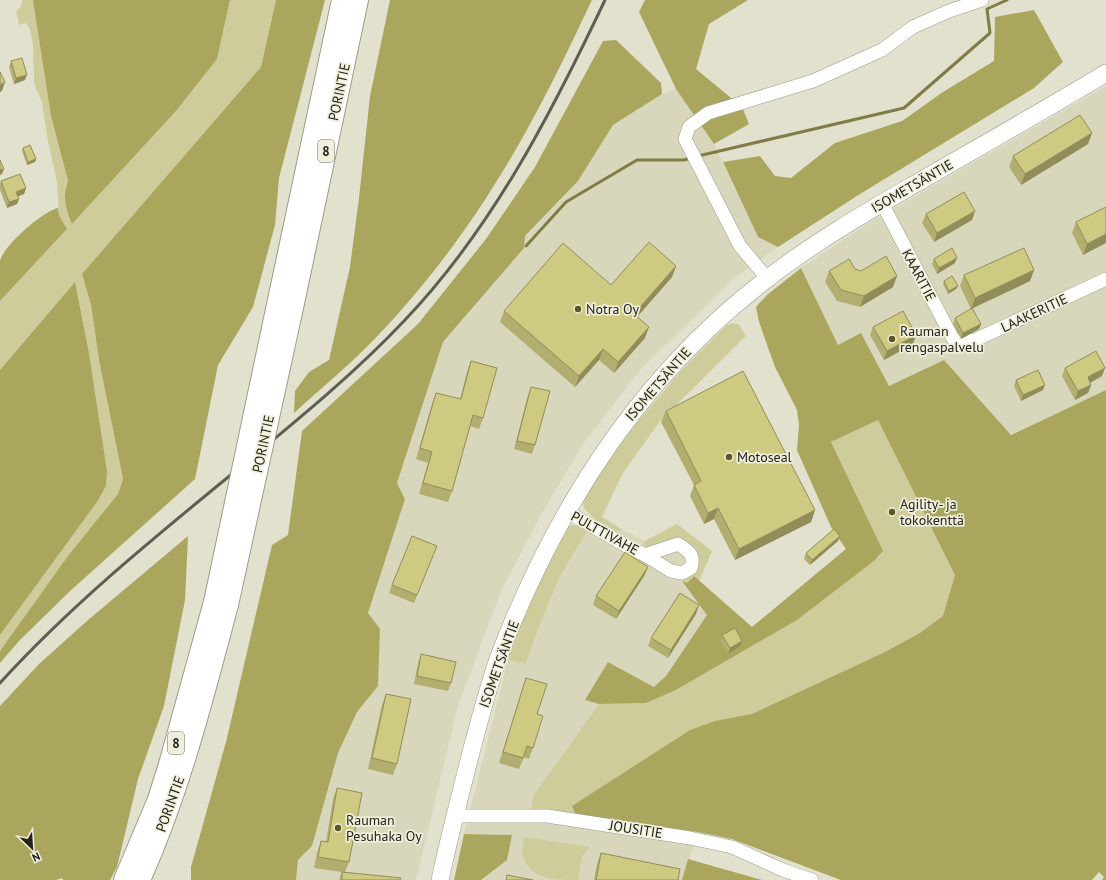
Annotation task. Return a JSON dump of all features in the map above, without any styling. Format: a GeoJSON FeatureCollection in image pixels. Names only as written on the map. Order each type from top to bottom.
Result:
{"type":"FeatureCollection","features":[{"type":"Feature","properties":{"kind":"highway","name":"PORINTIE"},"geometry":{"type":"LineString","coordinates":[[286,301],[342,0]]}},
{"type":"Feature","properties":{"kind":"highway","name":"PORINTIE"},"geometry":{"type":"LineString","coordinates":[[140,880],[170,807],[186,759],[286,301],[358,0]]}},
{"type":"Feature","properties":{"kind":"highway","name":"PORINTIE"},"geometry":{"type":"LineString","coordinates":[[124,880],[157,802],[221,603]]}},
{"type":"Feature","properties":{"kind":"main road","name":"ISOMETSÄNTIE"},"geometry":{"type":"LineString","coordinates":[[440,880],[454,816],[500,652],[528,588],[566,511],[608,444],[639,405],[694,343],[767,278],[814,245],[882,203],[1106,73]]}},
{"type":"Feature","properties":{"kind":"street"},"geometry":{"type":"LineString","coordinates":[[767,278],[740,246],[693,158],[685,139],[689,128],[708,113],[813,81],[882,50],[913,26],[949,11],[982,0]]}},
{"type":"Feature","properties":{"kind":"street","name":"KAARITIE"},"geometry":{"type":"LineString","coordinates":[[882,203],[953,339],[960,342]]}},
{"type":"Feature","properties":{"kind":"street","name":"LAAKERITIE"},"geometry":{"type":"LineString","coordinates":[[960,342],[975,340],[1106,279]]}},
{"type":"Feature","properties":{"kind":"street","name":"PULTTIVAHE"},"geometry":{"type":"LineString","coordinates":[[566,511],[630,548],[645,554]]}},
{"type":"Feature","properties":{"kind":"street","name":"JOUSITIE"},"geometry":{"type":"LineString","coordinates":[[454,816],[547,816],[690,838],[732,847],[784,870],[812,880]]}},
{"type":"Feature","properties":{"kind":"shaded area"},"geometry":{"type":"Polygon","coordinates":[[[22,0],[33,0],[35,8],[51,116],[68,181],[65,189],[72,224],[176,111],[217,59],[230,0],[276,0],[261,67],[82,274],[91,305],[99,360],[123,479],[118,494],[0,651],[0,635],[97,502],[106,486],[107,471],[89,353],[75,282],[0,370],[0,301],[67,229],[59,215],[57,182],[48,141],[42,102],[34,84],[33,44],[30,29],[26,23],[19,25],[16,11],[21,7],[22,0]]]}},
{"type":"Feature","properties":{"kind":"shaded area"},"geometry":{"type":"Polygon","coordinates":[[[33,0],[230,0],[217,59],[176,111],[72,224],[65,198],[68,181],[51,116],[33,0]]]}},
{"type":"Feature","properties":{"kind":"shaded area"},"geometry":{"type":"Polygon","coordinates":[[[276,0],[325,0],[279,178],[275,225],[253,307],[218,365],[195,479],[69,592],[19,641],[0,663],[0,651],[68,556],[118,494],[123,479],[99,360],[91,305],[82,274],[261,67],[276,0]]]}},
{"type":"Feature","properties":{"kind":"shaded area"},"geometry":{"type":"Polygon","coordinates":[[[390,0],[592,0],[524,136],[483,203],[449,252],[411,299],[371,343],[294,413],[295,391],[309,372],[329,360],[350,267],[370,96],[390,0]]]}},
{"type":"Feature","properties":{"kind":"shaded area"},"geometry":{"type":"Polygon","coordinates":[[[645,0],[748,0],[709,24],[696,69],[742,107],[749,124],[714,144],[676,89],[639,12],[645,0]]]}},
{"type":"Feature","properties":{"kind":"shaded area"},"geometry":{"type":"Polygon","coordinates":[[[1034,10],[1063,62],[1034,88],[860,194],[778,247],[758,237],[723,162],[760,156],[775,176],[791,178],[835,143],[902,121],[943,92],[994,61],[995,17],[1034,10]]]}},
{"type":"Feature","properties":{"kind":"shaded area"},"geometry":{"type":"Polygon","coordinates":[[[616,40],[661,83],[662,94],[613,125],[578,181],[525,236],[524,248],[443,342],[397,483],[405,499],[368,613],[380,629],[378,686],[357,712],[338,753],[312,846],[298,860],[296,880],[191,880],[191,867],[226,742],[272,545],[288,535],[302,431],[418,324],[486,239],[535,167],[603,41],[616,40]]]}},
{"type":"Feature","properties":{"kind":"shaded area"},"geometry":{"type":"Polygon","coordinates":[[[1106,86],[1106,390],[1011,435],[944,361],[889,386],[861,333],[838,345],[801,268],[867,224],[1106,86]]]}},
{"type":"Feature","properties":{"kind":"shaded area"},"geometry":{"type":"Polygon","coordinates":[[[676,89],[714,144],[758,237],[778,247],[734,278],[639,371],[583,444],[541,515],[501,591],[458,706],[416,880],[296,880],[298,861],[312,846],[338,753],[357,712],[378,686],[380,630],[368,613],[405,499],[397,483],[443,342],[471,310],[525,237],[578,181],[613,125],[662,94],[676,89]]]}},
{"type":"Feature","properties":{"kind":"shaded area"},"geometry":{"type":"Polygon","coordinates":[[[58,208],[59,215],[67,229],[0,301],[0,261],[3,255],[8,247],[24,230],[43,215],[58,208]]]}},
{"type":"Feature","properties":{"kind":"shaded area"},"geometry":{"type":"Polygon","coordinates":[[[801,268],[838,345],[861,333],[889,386],[944,360],[1011,435],[1106,390],[1106,880],[1102,880],[1104,877],[1099,872],[1092,880],[841,880],[732,839],[698,832],[576,815],[572,806],[690,730],[715,721],[752,714],[883,653],[920,633],[943,616],[955,575],[878,420],[831,442],[883,551],[874,561],[797,620],[676,690],[646,703],[599,704],[585,700],[608,662],[654,687],[666,676],[707,615],[682,581],[687,583],[694,576],[752,627],[846,549],[831,527],[797,450],[799,425],[797,410],[775,367],[759,322],[756,307],[767,295],[801,268]]]}},
{"type":"Feature","properties":{"kind":"shaded area"},"geometry":{"type":"Polygon","coordinates":[[[75,282],[89,353],[107,471],[106,486],[97,502],[0,635],[0,370],[75,282]]]}},
{"type":"Feature","properties":{"kind":"shaded area"},"geometry":{"type":"Polygon","coordinates":[[[734,323],[739,325],[746,336],[660,421],[623,473],[602,517],[623,530],[617,531],[591,516],[584,507],[582,501],[624,438],[680,372],[727,325],[734,323]]]}},
{"type":"Feature","properties":{"kind":"shaded area"},"geometry":{"type":"Polygon","coordinates":[[[878,420],[993,445],[1106,439],[841,880],[732,839],[698,832],[531,809],[533,796],[599,704],[646,703],[676,690],[797,620],[874,561],[883,552],[831,442],[878,420]]]}},
{"type":"Feature","properties":{"kind":"shaded area"},"geometry":{"type":"Polygon","coordinates":[[[592,518],[617,531],[623,530],[644,541],[677,524],[712,551],[699,581],[707,615],[666,676],[654,687],[609,662],[585,700],[599,704],[533,796],[576,815],[698,832],[682,880],[481,880],[507,860],[512,835],[464,834],[508,660],[527,663],[537,632],[560,576],[586,533],[592,518]]]}},
{"type":"Feature","properties":{"kind":"shaded area"},"geometry":{"type":"Polygon","coordinates":[[[677,524],[712,551],[699,581],[694,576],[687,583],[682,581],[691,573],[696,565],[698,557],[694,548],[688,544],[644,546],[644,542],[677,524]]]}},
{"type":"Feature","properties":{"kind":"shaded area"},"geometry":{"type":"Polygon","coordinates":[[[573,525],[586,529],[586,533],[560,576],[537,632],[526,664],[508,660],[518,629],[565,527],[573,525]]]}},
{"type":"Feature","properties":{"kind":"shaded area"},"geometry":{"type":"Polygon","coordinates":[[[188,536],[185,600],[164,706],[138,779],[117,867],[110,880],[63,880],[62,878],[56,880],[0,880],[0,706],[39,664],[88,620],[188,536]]]}},
{"type":"Feature","properties":{"kind":"shaded area"},"geometry":{"type":"Polygon","coordinates":[[[464,834],[512,835],[507,860],[481,880],[454,880],[464,834]]]}},
{"type":"Feature","properties":{"kind":"shaded area"},"geometry":{"type":"Polygon","coordinates":[[[524,837],[590,847],[582,857],[578,880],[553,879],[531,870],[526,864],[522,854],[524,837]]]}},
{"type":"Feature","properties":{"kind":"shaded area"},"geometry":{"type":"Polygon","coordinates":[[[688,859],[762,880],[682,880],[688,859]]]}},
{"type":"Feature","properties":{"kind":"building"},"geometry":{"type":"Polygon","coordinates":[[[22,58],[27,75],[16,78],[11,61],[22,58]]]}},
{"type":"Feature","properties":{"kind":"building"},"geometry":{"type":"Polygon","coordinates":[[[0,72],[5,82],[0,85],[0,72]]]}},
{"type":"Feature","properties":{"kind":"building"},"geometry":{"type":"Polygon","coordinates":[[[1080,115],[1092,133],[1025,174],[1013,156],[1080,115]]]}},
{"type":"Feature","properties":{"kind":"building"},"geometry":{"type":"Polygon","coordinates":[[[30,145],[36,159],[28,162],[23,148],[30,145]]]}},
{"type":"Feature","properties":{"kind":"building"},"geometry":{"type":"Polygon","coordinates":[[[0,160],[4,169],[0,170],[0,160]]]}},
{"type":"Feature","properties":{"kind":"building"},"geometry":{"type":"Polygon","coordinates":[[[20,174],[26,188],[16,192],[19,199],[9,202],[1,181],[20,174]]]}},
{"type":"Feature","properties":{"kind":"building"},"geometry":{"type":"Polygon","coordinates":[[[964,192],[975,211],[937,233],[926,214],[964,192]]]}},
{"type":"Feature","properties":{"kind":"building"},"geometry":{"type":"Polygon","coordinates":[[[1106,207],[1106,234],[1087,244],[1076,222],[1106,207]]]}},
{"type":"Feature","properties":{"kind":"building","name":"Notra Oy"},"geometry":{"type":"Polygon","coordinates":[[[649,242],[676,266],[634,314],[649,327],[618,362],[603,349],[579,376],[504,311],[563,243],[611,285],[649,242]]]}},
{"type":"Feature","properties":{"kind":"building"},"geometry":{"type":"Polygon","coordinates":[[[952,248],[957,258],[939,268],[934,259],[952,248]]]}},
{"type":"Feature","properties":{"kind":"building"},"geometry":{"type":"Polygon","coordinates":[[[1024,248],[1034,270],[975,298],[964,275],[1024,248]]]}},
{"type":"Feature","properties":{"kind":"building"},"geometry":{"type":"Polygon","coordinates":[[[886,256],[897,276],[864,296],[841,290],[829,271],[849,259],[855,269],[861,271],[886,256]]]}},
{"type":"Feature","properties":{"kind":"building"},"geometry":{"type":"Polygon","coordinates":[[[952,276],[958,286],[949,291],[944,281],[952,276]]]}},
{"type":"Feature","properties":{"kind":"building"},"geometry":{"type":"Polygon","coordinates":[[[972,308],[981,324],[963,333],[955,318],[972,308]]]}},
{"type":"Feature","properties":{"kind":"building","name":"Rauman rengaspalvelu"},"geometry":{"type":"Polygon","coordinates":[[[903,311],[916,335],[887,351],[873,327],[903,311]]]}},
{"type":"Feature","properties":{"kind":"building"},"geometry":{"type":"Polygon","coordinates":[[[1096,351],[1105,368],[1088,377],[1091,385],[1078,391],[1065,368],[1096,351]]]}},
{"type":"Feature","properties":{"kind":"building"},"geometry":{"type":"Polygon","coordinates":[[[471,361],[497,368],[483,418],[473,415],[452,491],[423,483],[432,452],[420,448],[436,393],[461,399],[471,361]]]}},
{"type":"Feature","properties":{"kind":"building"},"geometry":{"type":"Polygon","coordinates":[[[1038,370],[1045,385],[1023,395],[1016,380],[1038,370]]]}},
{"type":"Feature","properties":{"kind":"building","name":"Motoseal"},"geometry":{"type":"Polygon","coordinates":[[[743,371],[815,510],[739,549],[718,508],[708,513],[694,485],[701,481],[666,411],[743,371]]]}},
{"type":"Feature","properties":{"kind":"building"},"geometry":{"type":"Polygon","coordinates":[[[531,387],[550,391],[535,445],[517,441],[531,387]]]}},
{"type":"Feature","properties":{"kind":"building"},"geometry":{"type":"Polygon","coordinates":[[[834,529],[840,536],[812,560],[806,553],[834,529]]]}},
{"type":"Feature","properties":{"kind":"building"},"geometry":{"type":"Polygon","coordinates":[[[412,536],[437,546],[417,595],[392,585],[412,536]]]}},
{"type":"Feature","properties":{"kind":"building"},"geometry":{"type":"Polygon","coordinates":[[[625,552],[648,567],[619,611],[596,596],[625,552]]]}},
{"type":"Feature","properties":{"kind":"building"},"geometry":{"type":"Polygon","coordinates":[[[680,593],[699,605],[671,650],[651,638],[680,593]]]}},
{"type":"Feature","properties":{"kind":"building"},"geometry":{"type":"Polygon","coordinates":[[[735,628],[742,641],[730,648],[722,635],[735,628]]]}},
{"type":"Feature","properties":{"kind":"building"},"geometry":{"type":"Polygon","coordinates":[[[421,654],[456,662],[451,683],[417,676],[421,654]]]}},
{"type":"Feature","properties":{"kind":"building"},"geometry":{"type":"Polygon","coordinates":[[[526,678],[547,684],[537,714],[543,716],[533,748],[527,746],[523,758],[503,752],[526,678]]]}},
{"type":"Feature","properties":{"kind":"building"},"geometry":{"type":"Polygon","coordinates":[[[386,694],[411,699],[397,764],[372,758],[386,694]]]}},
{"type":"Feature","properties":{"kind":"building"},"geometry":{"type":"Polygon","coordinates":[[[337,788],[362,793],[349,862],[318,857],[321,841],[328,842],[337,788]]]}},
{"type":"Feature","properties":{"kind":"building"},"geometry":{"type":"Polygon","coordinates":[[[601,853],[680,869],[678,880],[596,880],[601,853]]]}},
{"type":"Feature","properties":{"kind":"building"},"geometry":{"type":"Polygon","coordinates":[[[342,872],[401,878],[400,880],[342,880],[342,872]]]}},
{"type":"Feature","properties":{"kind":"building"},"geometry":{"type":"Polygon","coordinates":[[[507,875],[533,880],[506,880],[507,875]]]}},
{"type":"Feature","properties":{"kind":"waterway"},"geometry":{"type":"LineString","coordinates":[[698,156],[904,108],[990,33],[987,9],[1007,0]]}},
{"type":"Feature","properties":{"kind":"waterway"},"geometry":{"type":"LineString","coordinates":[[526,246],[566,202],[637,160],[684,160],[691,158]]}},
{"type":"Feature","properties":{"kind":"railway"},"geometry":{"type":"LineString","coordinates":[[0,683],[56,626],[115,572],[302,416],[365,360],[404,321],[436,285],[465,248],[517,169],[563,85],[605,0]]}},
{"type":"Feature","properties":{"kind":"place","name":"Notra Oy"},"geometry":{"type":"Point","coordinates":[578,309]}},
{"type":"Feature","properties":{"kind":"place","name":"Rauman rengaspalvelu"},"geometry":{"type":"Point","coordinates":[892,339]}},
{"type":"Feature","properties":{"kind":"place","name":"Motoseal"},"geometry":{"type":"Point","coordinates":[729,457]}},
{"type":"Feature","properties":{"kind":"place","name":"Agility- ja tokokenttä"},"geometry":{"type":"Point","coordinates":[892,512]}},
{"type":"Feature","properties":{"kind":"place","name":"Rauman Pesuhaka Oy"},"geometry":{"type":"Point","coordinates":[338,828]}}]}
